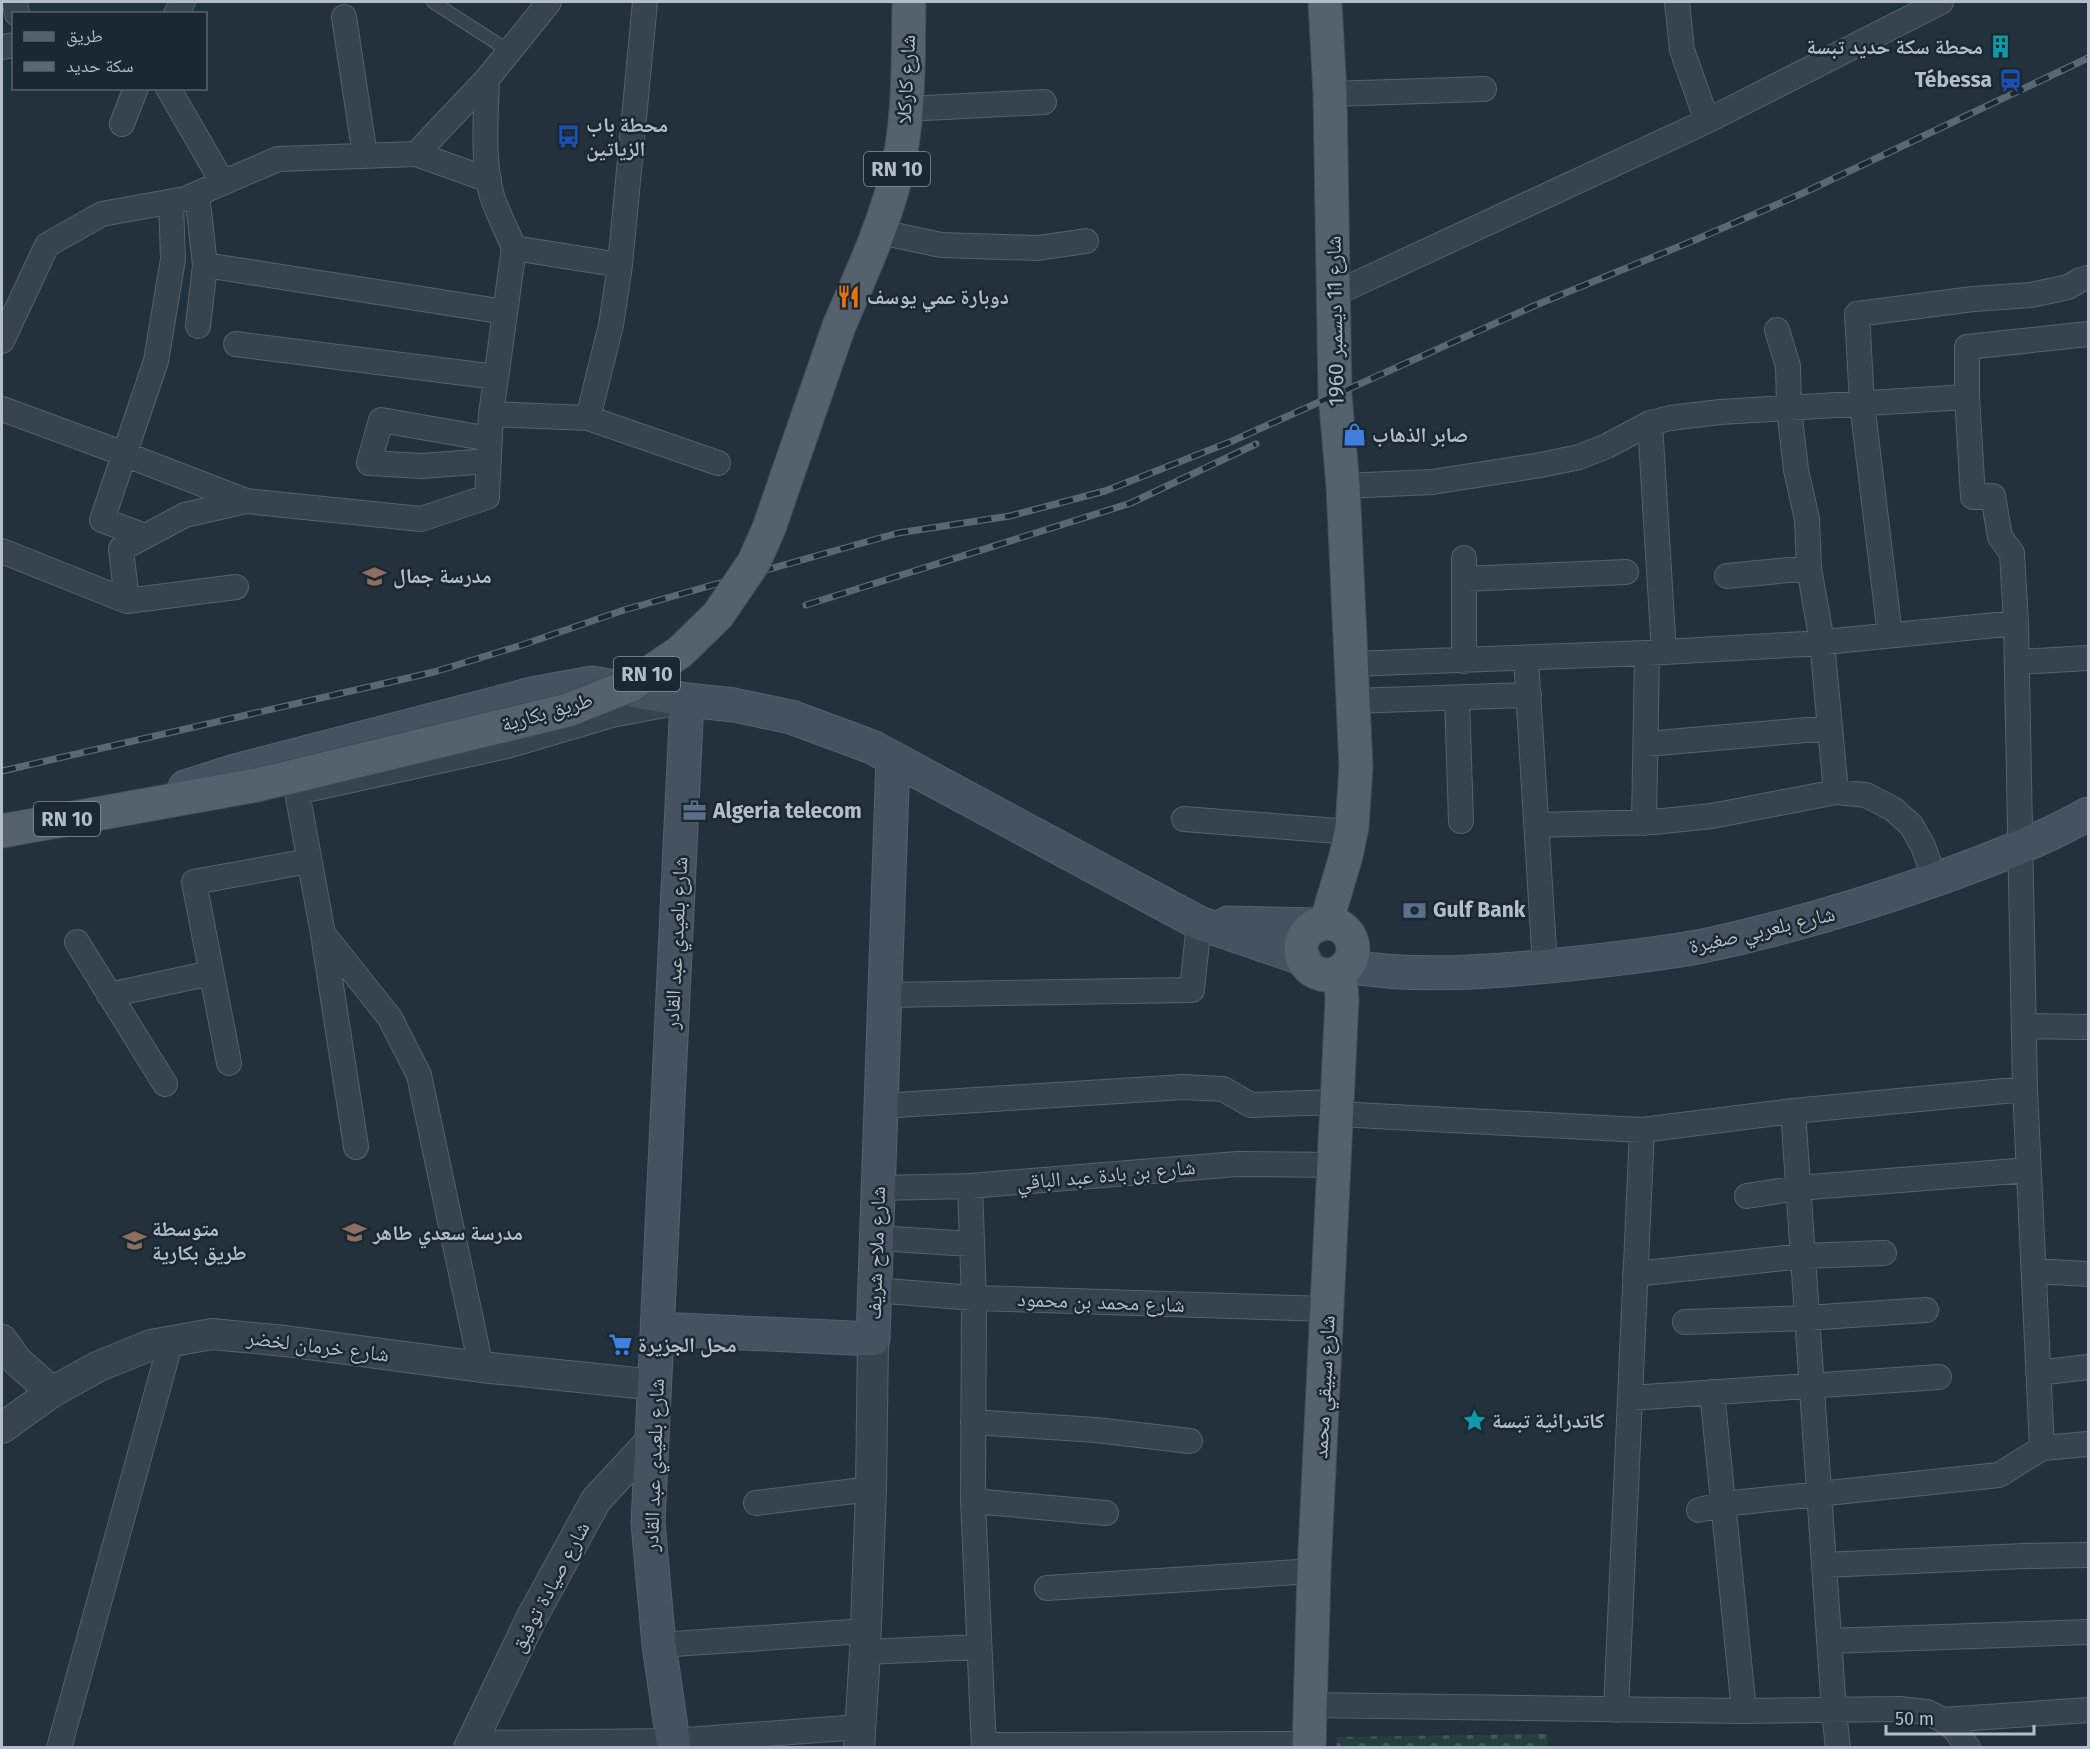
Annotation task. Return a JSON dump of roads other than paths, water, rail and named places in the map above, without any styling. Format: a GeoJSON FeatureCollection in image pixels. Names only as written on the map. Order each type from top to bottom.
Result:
{"type":"FeatureCollection","features":[{"type":"Feature","properties":{"kind":"main road","name":"شارع كاركلا"},"geometry":{"type":"LineString","coordinates":[[839,326],[880,232],[897,174],[906,109],[909,2]]}},
{"type":"Feature","properties":{"kind":"main road","name":"شارع 11 ديسمبر 1960"},"geometry":{"type":"LineString","coordinates":[[1325,2],[1330,94],[1335,395],[1343,486],[1356,767],[1348,844],[1331,949]]}},
{"type":"Feature","properties":{"kind":"main road","name":"طريق بكارية"},"geometry":{"type":"LineString","coordinates":[[132,807],[257,785],[567,710],[631,685],[680,652],[718,615],[754,562],[769,528],[839,326]]}},
{"type":"Feature","properties":{"kind":"main road"},"geometry":{"type":"LineString","coordinates":[[132,807],[178,789],[235,771],[532,694],[591,683],[687,700],[734,705],[791,717],[872,747],[1199,923],[1331,949]]}},
{"type":"Feature","properties":{"kind":"main road","name":"شارع بلعيدي عبد القادر"},"geometry":{"type":"LineString","coordinates":[[673,1744],[659,1645],[648,1523],[659,1329],[687,700]]}},
{"type":"Feature","properties":{"kind":"main road","name":"شارع ملاح شريف"},"geometry":{"type":"LineString","coordinates":[[873,1339],[892,758]]}},
{"type":"Feature","properties":{"kind":"main road","name":"RN 10"},"geometry":{"type":"LineString","coordinates":[[2,831],[132,807]]}},
{"type":"Feature","properties":{"kind":"main road","name":"شارع بلعربي صغيرة"},"geometry":{"type":"LineString","coordinates":[[1331,949],[1373,971],[1419,972],[1545,966],[1639,956],[1701,946],[1781,928],[1871,903],[2021,846],[2088,814]]}},
{"type":"Feature","properties":{"kind":"main road","name":"شارع سبيقي محمد"},"geometry":{"type":"LineString","coordinates":[[1309,1746],[1314,1571],[1342,1000],[1331,949]]}},
{"type":"Feature","properties":{"kind":"main road"},"geometry":{"type":"LineString","coordinates":[[659,1329],[873,1339]]}},
{"type":"Feature","properties":{"kind":"street"},"geometry":{"type":"LineString","coordinates":[[416,154],[487,79],[549,2]]}},
{"type":"Feature","properties":{"kind":"street"},"geometry":{"type":"LineString","coordinates":[[588,418],[611,325],[620,265],[645,2]]}},
{"type":"Feature","properties":{"kind":"street"},"geometry":{"type":"LineString","coordinates":[[1677,2],[1682,50],[1707,121]]}},
{"type":"Feature","properties":{"kind":"street"},"geometry":{"type":"LineString","coordinates":[[1334,294],[1707,121],[1941,2]]}},
{"type":"Feature","properties":{"kind":"street"},"geometry":{"type":"LineString","coordinates":[[344,17],[366,156]]}},
{"type":"Feature","properties":{"kind":"street"},"geometry":{"type":"LineString","coordinates":[[2,409],[246,501],[421,519],[487,497],[491,414],[514,248],[492,196],[489,180],[486,131],[487,79]]}},
{"type":"Feature","properties":{"kind":"street"},"geometry":{"type":"LineString","coordinates":[[1330,94],[1484,89]]}},
{"type":"Feature","properties":{"kind":"street"},"geometry":{"type":"LineString","coordinates":[[122,124],[135,90]]}},
{"type":"Feature","properties":{"kind":"street"},"geometry":{"type":"LineString","coordinates":[[169,90],[223,183]]}},
{"type":"Feature","properties":{"kind":"street"},"geometry":{"type":"LineString","coordinates":[[906,109],[1044,102]]}},
{"type":"Feature","properties":{"kind":"street"},"geometry":{"type":"LineString","coordinates":[[2,341],[47,245],[102,214],[185,200],[278,159],[416,154],[489,180]]}},
{"type":"Feature","properties":{"kind":"street"},"geometry":{"type":"LineString","coordinates":[[197,194],[205,265],[198,326]]}},
{"type":"Feature","properties":{"kind":"street"},"geometry":{"type":"LineString","coordinates":[[145,536],[102,520],[156,361],[173,259],[171,202]]}},
{"type":"Feature","properties":{"kind":"street"},"geometry":{"type":"LineString","coordinates":[[880,232],[942,245],[1038,248],[1086,242]]}},
{"type":"Feature","properties":{"kind":"street"},"geometry":{"type":"LineString","coordinates":[[514,248],[620,265]]}},
{"type":"Feature","properties":{"kind":"street"},"geometry":{"type":"LineString","coordinates":[[205,265],[505,312]]}},
{"type":"Feature","properties":{"kind":"street"},"geometry":{"type":"LineString","coordinates":[[1890,635],[1862,403],[1857,314],[1973,299],[2031,295],[2068,287],[2088,278]]}},
{"type":"Feature","properties":{"kind":"street"},"geometry":{"type":"LineString","coordinates":[[1777,330],[1788,366],[1789,408],[1796,470],[1807,519],[1809,568],[1822,642],[1836,792]]}},
{"type":"Feature","properties":{"kind":"street"},"geometry":{"type":"LineString","coordinates":[[2042,1448],[2025,1089],[2017,662],[2012,553],[2000,537],[1993,496],[1973,497],[1967,397],[1967,347],[2088,334]]}},
{"type":"Feature","properties":{"kind":"street"},"geometry":{"type":"LineString","coordinates":[[236,344],[496,377]]}},
{"type":"Feature","properties":{"kind":"street"},"geometry":{"type":"LineString","coordinates":[[1343,486],[1432,482],[1541,465],[1579,457],[1598,450],[1650,423],[1670,418],[1720,412],[1967,397]]}},
{"type":"Feature","properties":{"kind":"street"},"geometry":{"type":"LineString","coordinates":[[491,414],[588,418],[718,463]]}},
{"type":"Feature","properties":{"kind":"street"},"geometry":{"type":"LineString","coordinates":[[1644,823],[1646,744],[1656,653],[1650,423]]}},
{"type":"Feature","properties":{"kind":"street"},"geometry":{"type":"LineString","coordinates":[[127,601],[121,549],[185,514],[246,501]]}},
{"type":"Feature","properties":{"kind":"street"},"geometry":{"type":"LineString","coordinates":[[2,551],[127,601],[236,587]]}},
{"type":"Feature","properties":{"kind":"street"},"geometry":{"type":"LineString","coordinates":[[1727,576],[1809,568]]}},
{"type":"Feature","properties":{"kind":"street"},"geometry":{"type":"LineString","coordinates":[[1464,660],[1464,569],[1626,572]]}},
{"type":"Feature","properties":{"kind":"street"},"geometry":{"type":"LineString","coordinates":[[1351,664],[1656,653],[1822,642],[2016,623]]}},
{"type":"Feature","properties":{"kind":"street"},"geometry":{"type":"LineString","coordinates":[[1526,658],[1545,966]]}},
{"type":"Feature","properties":{"kind":"street"},"geometry":{"type":"LineString","coordinates":[[2017,662],[2088,658]]}},
{"type":"Feature","properties":{"kind":"street"},"geometry":{"type":"LineString","coordinates":[[1353,701],[1528,696]]}},
{"type":"Feature","properties":{"kind":"street"},"geometry":{"type":"LineString","coordinates":[[1457,698],[1461,821]]}},
{"type":"Feature","properties":{"kind":"street"},"geometry":{"type":"LineString","coordinates":[[356,1147],[323,934],[297,792],[507,746],[612,715],[687,700]]}},
{"type":"Feature","properties":{"kind":"street"},"geometry":{"type":"LineString","coordinates":[[1646,744],[1830,728]]}},
{"type":"Feature","properties":{"kind":"street"},"geometry":{"type":"LineString","coordinates":[[1536,825],[1644,823],[1712,816],[1836,792],[1866,795],[1893,809],[1911,825],[1923,846],[1935,880]]}},
{"type":"Feature","properties":{"kind":"street"},"geometry":{"type":"LineString","coordinates":[[1184,819],[1348,844]]}},
{"type":"Feature","properties":{"kind":"street"},"geometry":{"type":"LineString","coordinates":[[229,1063],[194,882],[309,861]]}},
{"type":"Feature","properties":{"kind":"street"},"geometry":{"type":"LineString","coordinates":[[885,995],[1192,990],[1199,923]]}},
{"type":"Feature","properties":{"kind":"street"},"geometry":{"type":"LineString","coordinates":[[323,934],[390,1018],[419,1075],[481,1367]]}},
{"type":"Feature","properties":{"kind":"street"},"geometry":{"type":"LineString","coordinates":[[77,942],[165,1084]]}},
{"type":"Feature","properties":{"kind":"street"},"geometry":{"type":"LineString","coordinates":[[109,995],[211,973]]}},
{"type":"Feature","properties":{"kind":"street"},"geometry":{"type":"LineString","coordinates":[[2024,1026],[2088,1027]]}},
{"type":"Feature","properties":{"kind":"street"},"geometry":{"type":"LineString","coordinates":[[880,1106],[1183,1087],[1222,1089],[1251,1104],[1642,1130],[1793,1111],[2025,1089]]}},
{"type":"Feature","properties":{"kind":"street"},"geometry":{"type":"LineString","coordinates":[[1793,1111],[1838,1748]]}},
{"type":"Feature","properties":{"kind":"street"},"geometry":{"type":"LineString","coordinates":[[1616,1710],[1642,1130]]}},
{"type":"Feature","properties":{"kind":"street","name":"شارع بن بادة عبد الباقي"},"geometry":{"type":"LineString","coordinates":[[878,1188],[970,1186],[1237,1164],[1335,1165]]}},
{"type":"Feature","properties":{"kind":"street"},"geometry":{"type":"LineString","coordinates":[[1746,1196],[1798,1188],[2029,1170]]}},
{"type":"Feature","properties":{"kind":"street"},"geometry":{"type":"LineString","coordinates":[[970,1186],[974,1298],[973,1501],[984,1746],[1309,1746]]}},
{"type":"Feature","properties":{"kind":"street"},"geometry":{"type":"LineString","coordinates":[[877,1238],[971,1244]]}},
{"type":"Feature","properties":{"kind":"street"},"geometry":{"type":"LineString","coordinates":[[1635,1274],[1803,1256],[1884,1253]]}},
{"type":"Feature","properties":{"kind":"street"},"geometry":{"type":"LineString","coordinates":[[2034,1271],[2088,1274]]}},
{"type":"Feature","properties":{"kind":"street","name":"شارع محمد بن محمود"},"geometry":{"type":"LineString","coordinates":[[874,1290],[974,1298],[1328,1309]]}},
{"type":"Feature","properties":{"kind":"street"},"geometry":{"type":"LineString","coordinates":[[1685,1322],[1807,1318],[1926,1310]]}},
{"type":"Feature","properties":{"kind":"street","name":"شارع خرمان لخضر"},"geometry":{"type":"LineString","coordinates":[[2,1428],[52,1392],[99,1366],[151,1345],[212,1334],[285,1341],[481,1367],[656,1385]]}},
{"type":"Feature","properties":{"kind":"street","name":"شارع ملاح شريف"},"geometry":{"type":"LineString","coordinates":[[859,1737],[871,1489],[873,1339]]}},
{"type":"Feature","properties":{"kind":"street"},"geometry":{"type":"LineString","coordinates":[[2,1340],[17,1361],[52,1392]]}},
{"type":"Feature","properties":{"kind":"street"},"geometry":{"type":"LineString","coordinates":[[58,1748],[171,1341]]}},
{"type":"Feature","properties":{"kind":"street"},"geometry":{"type":"LineString","coordinates":[[2038,1372],[2088,1367]]}},
{"type":"Feature","properties":{"kind":"street"},"geometry":{"type":"LineString","coordinates":[[1630,1398],[1939,1377]]}},
{"type":"Feature","properties":{"kind":"street"},"geometry":{"type":"LineString","coordinates":[[1712,1392],[1744,1711]]}},
{"type":"Feature","properties":{"kind":"street"},"geometry":{"type":"LineString","coordinates":[[973,1422],[1096,1430],[1190,1441]]}},
{"type":"Feature","properties":{"kind":"street","name":"شارع صيادة توفيق"},"geometry":{"type":"LineString","coordinates":[[470,1745],[532,1617],[596,1500],[651,1441]]}},
{"type":"Feature","properties":{"kind":"street"},"geometry":{"type":"LineString","coordinates":[[1699,1510],[1723,1504],[1999,1474],[2042,1448],[2088,1444]]}},
{"type":"Feature","properties":{"kind":"street"},"geometry":{"type":"LineString","coordinates":[[756,1503],[871,1489]]}},
{"type":"Feature","properties":{"kind":"street"},"geometry":{"type":"LineString","coordinates":[[973,1501],[1106,1513]]}},
{"type":"Feature","properties":{"kind":"street"},"geometry":{"type":"LineString","coordinates":[[1824,1565],[2088,1555]]}},
{"type":"Feature","properties":{"kind":"street"},"geometry":{"type":"LineString","coordinates":[[1047,1588],[1314,1571]]}},
{"type":"Feature","properties":{"kind":"street"},"geometry":{"type":"LineString","coordinates":[[1829,1641],[2088,1632]]}},
{"type":"Feature","properties":{"kind":"street"},"geometry":{"type":"LineString","coordinates":[[659,1645],[865,1642],[978,1647]]}},
{"type":"Feature","properties":{"kind":"street"},"geometry":{"type":"LineString","coordinates":[[1310,1705],[1744,1711],[1899,1709],[1927,1712],[1943,1720],[1955,1729],[1968,1748]]}},
{"type":"Feature","properties":{"kind":"street"},"geometry":{"type":"LineString","coordinates":[[1943,1720],[2088,1710]]}},
{"type":"Feature","properties":{"kind":"street"},"geometry":{"type":"LineString","coordinates":[[470,1745],[673,1744],[859,1737]]}},
{"type":"Feature","properties":{"kind":"lane"},"geometry":{"type":"LineString","coordinates":[[433,2],[509,51]]}},
{"type":"Feature","properties":{"kind":"railway"},"geometry":{"type":"LineString","coordinates":[[2,771],[434,672],[624,610],[898,533],[1010,516],[1105,491],[1230,442],[1536,305],[1801,194],[2088,58]]}},
{"type":"Feature","properties":{"kind":"railway"},"geometry":{"type":"LineString","coordinates":[[806,605],[1131,503],[1256,444]]}},
{"type":"Feature","properties":{"kind":"place","name":"محطة سكة حديد تبسة"},"geometry":{"type":"Point","coordinates":[2001,47]}},
{"type":"Feature","properties":{"kind":"place","name":"Tébessa"},"geometry":{"type":"Point","coordinates":[2010,80]}},
{"type":"Feature","properties":{"kind":"place","name":"محطة باب الزياتين"},"geometry":{"type":"Point","coordinates":[568,137]}},
{"type":"Feature","properties":{"kind":"place","name":"دوبارة عمي يوسف"},"geometry":{"type":"Point","coordinates":[849,297]}},
{"type":"Feature","properties":{"kind":"place","name":"صابر الذهاب"},"geometry":{"type":"Point","coordinates":[1354,435]}},
{"type":"Feature","properties":{"kind":"place","name":"مدرسة جمال"},"geometry":{"type":"Point","coordinates":[375,576]}},
{"type":"Feature","properties":{"kind":"place","name":"Algeria telecom"},"geometry":{"type":"Point","coordinates":[695,811]}},
{"type":"Feature","properties":{"kind":"place","name":"Gulf Bank"},"geometry":{"type":"Point","coordinates":[1415,910]}},
{"type":"Feature","properties":{"kind":"place","name":"مدرسة سعدي طاهر"},"geometry":{"type":"Point","coordinates":[355,1233]}},
{"type":"Feature","properties":{"kind":"place","name":"متوسطة طريق بكارية"},"geometry":{"type":"Point","coordinates":[134,1241]}},
{"type":"Feature","properties":{"kind":"place","name":"محل الجزيرة"},"geometry":{"type":"Point","coordinates":[620,1345]}},
{"type":"Feature","properties":{"kind":"place","name":"كاتدرائية تبسة"},"geometry":{"type":"Point","coordinates":[1474,1421]}}]}
